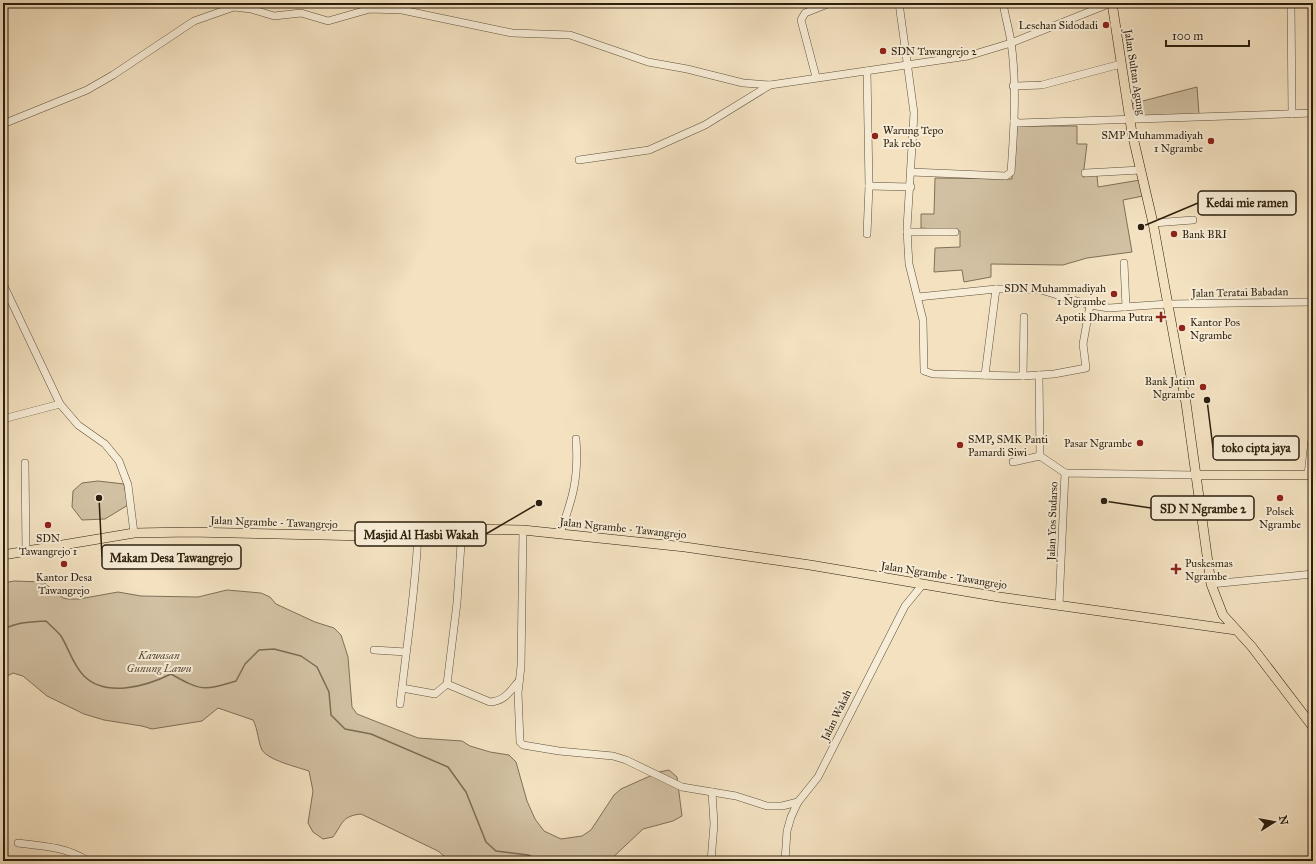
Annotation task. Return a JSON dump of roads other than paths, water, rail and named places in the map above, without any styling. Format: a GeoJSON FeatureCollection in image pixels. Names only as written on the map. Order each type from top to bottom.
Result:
{"type":"FeatureCollection","features":[{"type":"Feature","properties":{"kind":"main road","name":"Jalan Sultan Agung"},"geometry":{"type":"LineString","coordinates":[[1111,3],[1130,120],[1153,223],[1186,403],[1207,564],[1211,584],[1223,615],[1252,647],[1309,716],[1313,727]]}},
{"type":"Feature","properties":{"kind":"main road"},"geometry":{"type":"LineString","coordinates":[[1195,474],[1310,475]]}},
{"type":"Feature","properties":{"kind":"main road","name":"Jalan Ngrambe - Tawangrejo"},"geometry":{"type":"LineString","coordinates":[[3,555],[134,533],[197,532],[367,536],[462,529],[523,530],[685,547],[1059,605],[1236,630]]}},
{"type":"Feature","properties":{"kind":"street"},"geometry":{"type":"LineString","coordinates":[[816,77],[801,20],[805,13],[830,3]]}},
{"type":"Feature","properties":{"kind":"street"},"geometry":{"type":"LineString","coordinates":[[899,3],[914,113],[911,187],[907,232],[909,264],[923,320],[924,371],[933,374],[1023,376],[1086,368],[1083,344],[1090,305]]}},
{"type":"Feature","properties":{"kind":"street"},"geometry":{"type":"LineString","coordinates":[[911,172],[1006,176],[1011,172],[1014,121],[1011,43],[1003,3]]}},
{"type":"Feature","properties":{"kind":"street"},"geometry":{"type":"LineString","coordinates":[[3,124],[87,90],[113,75],[194,20],[220,11],[242,7],[274,16],[301,13],[328,21],[370,9],[402,6],[512,33],[570,35],[648,62],[687,69],[743,83],[770,85],[816,77],[907,66],[968,56],[1011,43],[1111,3]]}},
{"type":"Feature","properties":{"kind":"street"},"geometry":{"type":"LineString","coordinates":[[1291,3],[1292,114]]}},
{"type":"Feature","properties":{"kind":"street"},"geometry":{"type":"LineString","coordinates":[[1013,86],[1042,84],[1121,64]]}},
{"type":"Feature","properties":{"kind":"street"},"geometry":{"type":"LineString","coordinates":[[867,71],[869,186],[867,234]]}},
{"type":"Feature","properties":{"kind":"street"},"geometry":{"type":"LineString","coordinates":[[579,160],[649,150],[705,125],[770,85]]}},
{"type":"Feature","properties":{"kind":"street"},"geometry":{"type":"LineString","coordinates":[[1014,121],[1018,123],[1130,120],[1211,115],[1313,113]]}},
{"type":"Feature","properties":{"kind":"street"},"geometry":{"type":"LineString","coordinates":[[1085,173],[1141,170]]}},
{"type":"Feature","properties":{"kind":"street"},"geometry":{"type":"LineString","coordinates":[[869,186],[911,187]]}},
{"type":"Feature","properties":{"kind":"street"},"geometry":{"type":"LineString","coordinates":[[1153,223],[1193,220]]}},
{"type":"Feature","properties":{"kind":"street"},"geometry":{"type":"LineString","coordinates":[[907,232],[955,232]]}},
{"type":"Feature","properties":{"kind":"street"},"geometry":{"type":"LineString","coordinates":[[1124,263],[1126,307]]}},
{"type":"Feature","properties":{"kind":"street"},"geometry":{"type":"LineString","coordinates":[[3,284],[5,292],[60,404],[78,426],[105,444],[118,461],[128,485],[134,533]]}},
{"type":"Feature","properties":{"kind":"street"},"geometry":{"type":"LineString","coordinates":[[985,375],[996,289]]}},
{"type":"Feature","properties":{"kind":"street","name":"Jalan Teratai Babadan"},"geometry":{"type":"LineString","coordinates":[[918,297],[996,289],[1041,290],[1090,305],[1108,308],[1168,304],[1313,302]]}},
{"type":"Feature","properties":{"kind":"street"},"geometry":{"type":"LineString","coordinates":[[1023,376],[1024,317]]}},
{"type":"Feature","properties":{"kind":"street"},"geometry":{"type":"LineString","coordinates":[[1039,375],[1040,456]]}},
{"type":"Feature","properties":{"kind":"street"},"geometry":{"type":"LineString","coordinates":[[3,419],[60,404]]}},
{"type":"Feature","properties":{"kind":"street"},"geometry":{"type":"LineString","coordinates":[[1310,475],[1313,429]]}},
{"type":"Feature","properties":{"kind":"street"},"geometry":{"type":"LineString","coordinates":[[560,533],[575,488],[578,465],[576,440]]}},
{"type":"Feature","properties":{"kind":"street"},"geometry":{"type":"LineString","coordinates":[[1013,462],[1040,456],[1065,473]]}},
{"type":"Feature","properties":{"kind":"street"},"geometry":{"type":"LineString","coordinates":[[25,463],[26,550]]}},
{"type":"Feature","properties":{"kind":"street","name":"Jalan Yos Sudarso"},"geometry":{"type":"LineString","coordinates":[[1059,605],[1065,473],[1195,474]]}},
{"type":"Feature","properties":{"kind":"street"},"geometry":{"type":"LineString","coordinates":[[402,688],[435,694],[446,684],[457,603],[462,529]]}},
{"type":"Feature","properties":{"kind":"street"},"geometry":{"type":"LineString","coordinates":[[523,530],[521,666],[519,681],[518,738],[523,745],[558,751],[613,756],[626,760],[682,787],[736,796],[767,806],[782,806],[798,802]]}},
{"type":"Feature","properties":{"kind":"street"},"geometry":{"type":"LineString","coordinates":[[400,704],[416,576],[418,533]]}},
{"type":"Feature","properties":{"kind":"street"},"geometry":{"type":"LineString","coordinates":[[1211,584],[1313,574]]}},
{"type":"Feature","properties":{"kind":"street","name":"Jalan Wakah"},"geometry":{"type":"LineString","coordinates":[[785,861],[787,831],[791,817],[798,802],[818,777],[905,606],[923,584]]}},
{"type":"Feature","properties":{"kind":"street"},"geometry":{"type":"LineString","coordinates":[[374,650],[406,652]]}},
{"type":"Feature","properties":{"kind":"street"},"geometry":{"type":"LineString","coordinates":[[446,684],[490,702],[495,702],[504,699],[519,681]]}},
{"type":"Feature","properties":{"kind":"street"},"geometry":{"type":"LineString","coordinates":[[711,861],[714,824],[712,792]]}},
{"type":"Feature","properties":{"kind":"street"},"geometry":{"type":"LineString","coordinates":[[18,843],[63,849],[76,853],[88,861]]}},
{"type":"Feature","properties":{"kind":"waterway"},"geometry":{"type":"LineString","coordinates":[[3,630],[18,624],[46,621],[61,636],[74,662],[84,676],[93,683],[104,687],[115,688],[139,686],[171,674],[189,684],[202,688],[216,687],[236,681],[245,664],[259,650],[274,649],[301,656],[317,667],[329,692],[331,715],[345,729],[371,734],[448,767],[466,792],[486,842],[496,851],[528,855],[542,861]]}},
{"type":"Feature","properties":{"kind":"place","name":"Lesehan Sidodadi"},"geometry":{"type":"Point","coordinates":[1106,25]}},
{"type":"Feature","properties":{"kind":"place","name":"SDN Tawangrejo 2"},"geometry":{"type":"Point","coordinates":[883,51]}},
{"type":"Feature","properties":{"kind":"place","name":"Warung Tepo Pak rebo"},"geometry":{"type":"Point","coordinates":[875,136]}},
{"type":"Feature","properties":{"kind":"place","name":"SMP Muhammadiyah 1 Ngrambe"},"geometry":{"type":"Point","coordinates":[1211,141]}},
{"type":"Feature","properties":{"kind":"place","name":"Kedai mie ramen"},"geometry":{"type":"Point","coordinates":[1141,227]}},
{"type":"Feature","properties":{"kind":"place","name":"Bank BRI"},"geometry":{"type":"Point","coordinates":[1174,234]}},
{"type":"Feature","properties":{"kind":"place","name":"SDN Muhammadiyah 1 Ngrambe"},"geometry":{"type":"Point","coordinates":[1114,294]}},
{"type":"Feature","properties":{"kind":"place","name":"Apotik Dharma Putra"},"geometry":{"type":"Point","coordinates":[1161,317]}},
{"type":"Feature","properties":{"kind":"place","name":"Kantor Pos Ngrambe"},"geometry":{"type":"Point","coordinates":[1182,328]}},
{"type":"Feature","properties":{"kind":"place","name":"Bank Jatim Ngrambe"},"geometry":{"type":"Point","coordinates":[1203,387]}},
{"type":"Feature","properties":{"kind":"place","name":"toko cipta jaya"},"geometry":{"type":"Point","coordinates":[1207,400]}},
{"type":"Feature","properties":{"kind":"place","name":"Pasar Ngrambe"},"geometry":{"type":"Point","coordinates":[1140,443]}},
{"type":"Feature","properties":{"kind":"place","name":"SMP, SMK Panti Pamardi Siwi"},"geometry":{"type":"Point","coordinates":[960,445]}},
{"type":"Feature","properties":{"kind":"place","name":"Makam Desa Tawangrejo"},"geometry":{"type":"Point","coordinates":[99,498]}},
{"type":"Feature","properties":{"kind":"place","name":"Polsek Ngrambe"},"geometry":{"type":"Point","coordinates":[1280,498]}},
{"type":"Feature","properties":{"kind":"place","name":"SD N Ngrambe 2"},"geometry":{"type":"Point","coordinates":[1104,501]}},
{"type":"Feature","properties":{"kind":"place","name":"Masjid Al Hasbi Wakah"},"geometry":{"type":"Point","coordinates":[539,503]}},
{"type":"Feature","properties":{"kind":"place","name":"SDN Tawangrejo 1"},"geometry":{"type":"Point","coordinates":[48,525]}},
{"type":"Feature","properties":{"kind":"place","name":"Kantor Desa Tawangrejo"},"geometry":{"type":"Point","coordinates":[64,564]}},
{"type":"Feature","properties":{"kind":"place","name":"Puskesmas Ngrambe"},"geometry":{"type":"Point","coordinates":[1176,569]}},
{"type":"Feature","properties":{"kind":"park label","name":"Kawasan Gunung Lawu"},"geometry":{"type":"Point","coordinates":[159,661]}}]}
